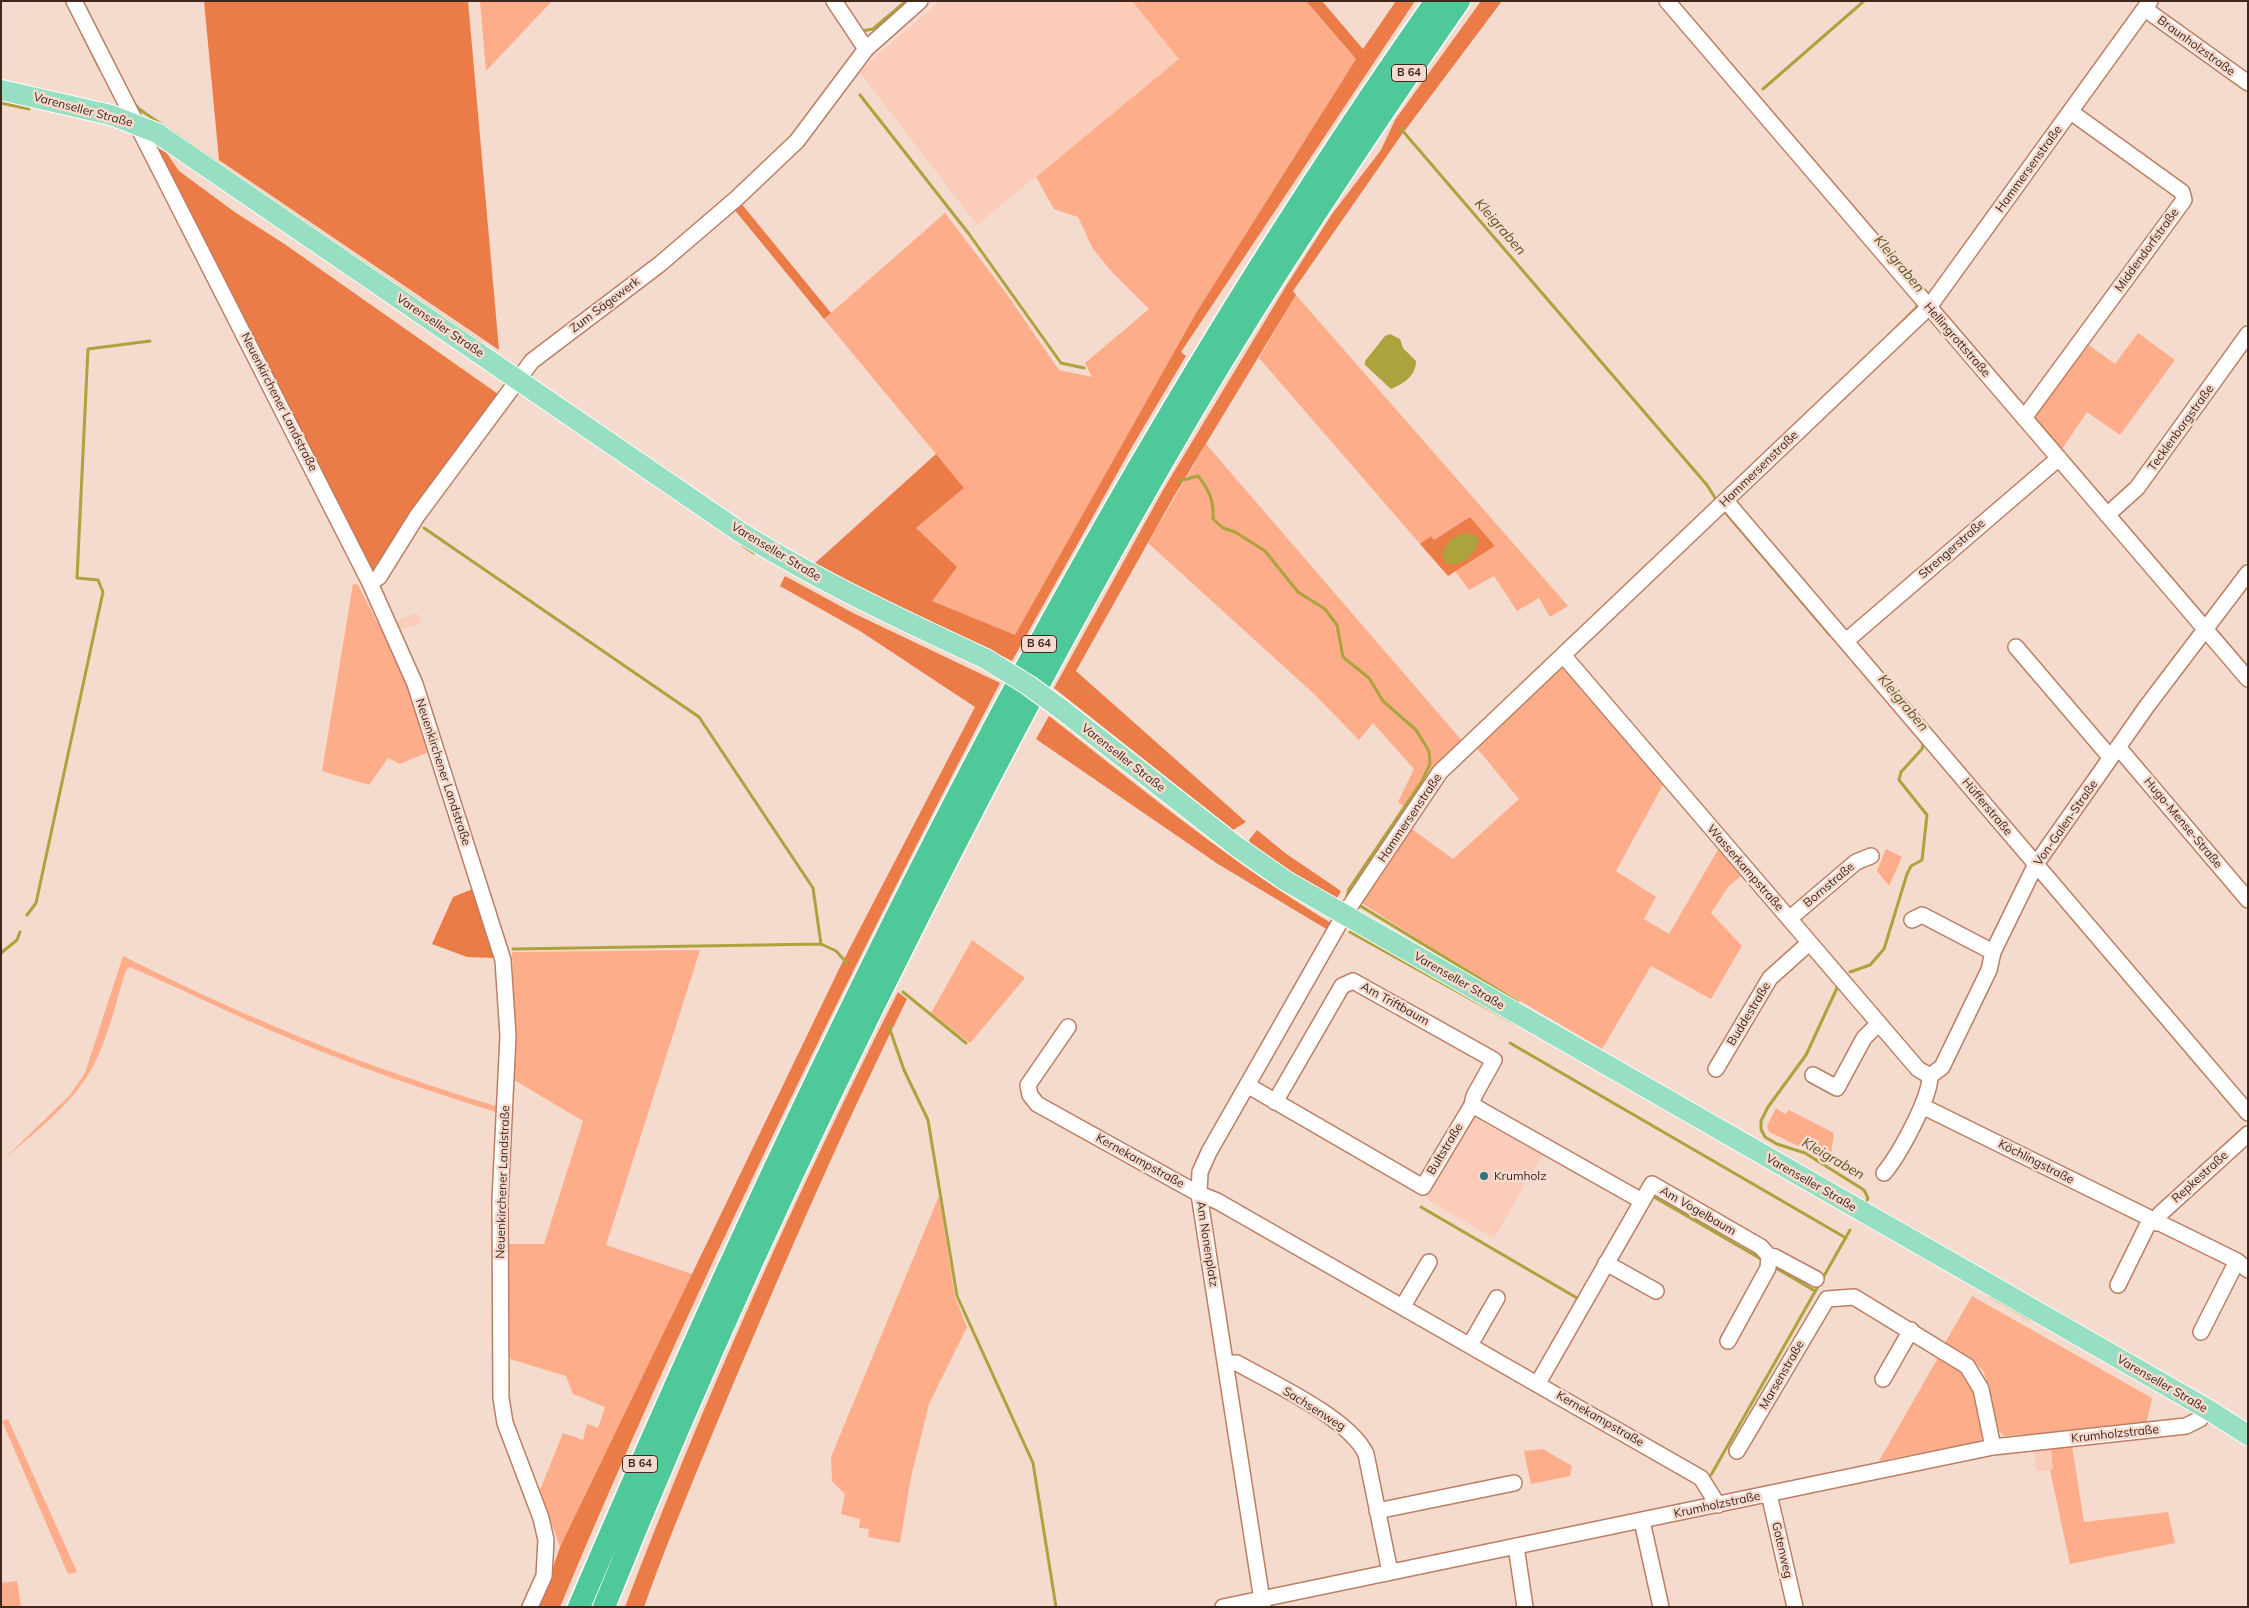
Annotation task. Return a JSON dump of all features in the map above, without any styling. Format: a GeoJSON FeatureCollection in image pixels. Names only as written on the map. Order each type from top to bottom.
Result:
{"type":"FeatureCollection","features":[{"type":"Feature","properties":{"kind":"highway","name":"B 64"},"geometry":{"type":"LineString","coordinates":[[579,1607],[760,1196],[953,804],[1090,550],[1207,349],[1344,135],[1436,1]]}},
{"type":"Feature","properties":{"kind":"highway","name":"B 64"},"geometry":{"type":"LineString","coordinates":[[604,1607],[647,1499],[776,1204],[863,1025],[975,805],[1107,560],[1222,362],[1359,146],[1459,1]]}},
{"type":"Feature","properties":{"kind":"main road","name":"Varenseller Straße"},"geometry":{"type":"LineString","coordinates":[[1,90],[112,114],[138,124],[176,145],[740,532],[784,559],[859,600],[986,659],[1028,685],[1236,846],[1286,881],[2207,1409],[2248,1435]]}},
{"type":"Feature","properties":{"kind":"street","name":"Neuenkirchener Landstraße"},"geometry":{"type":"LineString","coordinates":[[74,1],[370,583],[415,684],[503,960],[508,1036],[500,1200],[501,1398],[505,1423],[541,1518],[546,1540],[544,1576],[530,1607]]}},
{"type":"Feature","properties":{"kind":"street"},"geometry":{"type":"LineString","coordinates":[[834,1],[866,48]]}},
{"type":"Feature","properties":{"kind":"street","name":"Zum Sägewerk"},"geometry":{"type":"LineString","coordinates":[[370,583],[379,577],[417,516],[532,361],[660,264],[737,198],[798,141],[866,48],[920,1]]}},
{"type":"Feature","properties":{"kind":"street","name":"Hellingrottstraße"},"geometry":{"type":"LineString","coordinates":[[1666,1],[2248,679]]}},
{"type":"Feature","properties":{"kind":"street","name":"Hammersenstraße"},"geometry":{"type":"LineString","coordinates":[[1344,915],[1440,772],[1929,306],[2148,5]]}},
{"type":"Feature","properties":{"kind":"street","name":"Braunholzstraße"},"geometry":{"type":"LineString","coordinates":[[2148,5],[2248,83]]}},
{"type":"Feature","properties":{"kind":"street","name":"Middendorfstraße"},"geometry":{"type":"LineString","coordinates":[[2024,418],[2184,200],[2182,192],[2071,112]]}},
{"type":"Feature","properties":{"kind":"street","name":"Tecklenborgstraße"},"geometry":{"type":"LineString","coordinates":[[2107,515],[2138,488],[2248,334]]}},
{"type":"Feature","properties":{"kind":"street","name":"Strengerstraße"},"geometry":{"type":"LineString","coordinates":[[1846,640],[2059,458]]}},
{"type":"Feature","properties":{"kind":"street","name":"Hüfferstraße"},"geometry":{"type":"LineString","coordinates":[[1726,501],[2248,1113]]}},
{"type":"Feature","properties":{"kind":"street","name":"Von-Galen-Straße"},"geometry":{"type":"LineString","coordinates":[[1884,1173],[1894,1161],[1922,1106],[1930,1085],[1930,1076],[1942,1067],[1989,970],[1993,952],[2036,864],[2114,752],[2248,573]]}},
{"type":"Feature","properties":{"kind":"street","name":"Hugo-Mense-Straße"},"geometry":{"type":"LineString","coordinates":[[2016,647],[2248,900]]}},
{"type":"Feature","properties":{"kind":"street","name":"Wasserkampstraße"},"geometry":{"type":"LineString","coordinates":[[1563,655],[1918,1069],[1930,1076]]}},
{"type":"Feature","properties":{"kind":"street","name":"Bornstraße"},"geometry":{"type":"LineString","coordinates":[[1789,919],[1856,862],[1871,856]]}},
{"type":"Feature","properties":{"kind":"street","name":"Am Nonenplatz"},"geometry":{"type":"LineString","coordinates":[[1262,1603],[1199,1194],[1200,1172],[1247,1085],[1344,915]]}},
{"type":"Feature","properties":{"kind":"street"},"geometry":{"type":"LineString","coordinates":[[1912,920],[1922,915],[1993,952]]}},
{"type":"Feature","properties":{"kind":"street","name":"Buddestraße"},"geometry":{"type":"LineString","coordinates":[[1716,1069],[1770,978],[1810,943]]}},
{"type":"Feature","properties":{"kind":"street","name":"Am Triftbaum"},"geometry":{"type":"LineString","coordinates":[[1275,1102],[1342,986],[1353,981],[1494,1060],[1474,1096],[1472,1105]]}},
{"type":"Feature","properties":{"kind":"street"},"geometry":{"type":"LineString","coordinates":[[1814,1076],[1838,1088],[1864,1038],[1879,1023]]}},
{"type":"Feature","properties":{"kind":"street","name":"Kernekampstraße"},"geometry":{"type":"LineString","coordinates":[[1068,1027],[1028,1086],[1030,1096],[1038,1104],[1199,1194],[1217,1201],[1701,1478],[1718,1505]]}},
{"type":"Feature","properties":{"kind":"street","name":"Bultstraße"},"geometry":{"type":"LineString","coordinates":[[1247,1085],[1423,1187],[1472,1105]]}},
{"type":"Feature","properties":{"kind":"street"},"geometry":{"type":"LineString","coordinates":[[1472,1105],[1642,1201]]}},
{"type":"Feature","properties":{"kind":"street","name":"Köchlingstraße"},"geometry":{"type":"LineString","coordinates":[[1922,1106],[2242,1266],[2201,1332]]}},
{"type":"Feature","properties":{"kind":"street","name":"Repkestraße"},"geometry":{"type":"LineString","coordinates":[[2153,1222],[2248,1134]]}},
{"type":"Feature","properties":{"kind":"street","name":"Am Vogelbaum"},"geometry":{"type":"LineString","coordinates":[[1538,1383],[1652,1184],[1761,1247],[1769,1256],[1775,1257],[1816,1279]]}},
{"type":"Feature","properties":{"kind":"street"},"geometry":{"type":"LineString","coordinates":[[2118,1285],[2153,1222]]}},
{"type":"Feature","properties":{"kind":"street"},"geometry":{"type":"LineString","coordinates":[[1728,1341],[1768,1268],[1769,1256]]}},
{"type":"Feature","properties":{"kind":"street"},"geometry":{"type":"LineString","coordinates":[[1403,1306],[1428,1262]]}},
{"type":"Feature","properties":{"kind":"street"},"geometry":{"type":"LineString","coordinates":[[1606,1263],[1656,1292]]}},
{"type":"Feature","properties":{"kind":"street","name":"Marsenstraße"},"geometry":{"type":"LineString","coordinates":[[1737,1451],[1827,1299],[1854,1297],[1911,1330]]}},
{"type":"Feature","properties":{"kind":"street"},"geometry":{"type":"LineString","coordinates":[[1470,1345],[1497,1298]]}},
{"type":"Feature","properties":{"kind":"street"},"geometry":{"type":"LineString","coordinates":[[1883,1379],[1911,1330],[1958,1358],[1975,1375],[1984,1402],[1994,1447]]}},
{"type":"Feature","properties":{"kind":"street","name":"Sachsenweg"},"geometry":{"type":"LineString","coordinates":[[1226,1363],[1237,1363],[1322,1413],[1355,1436],[1366,1454],[1390,1572]]}},
{"type":"Feature","properties":{"kind":"street","name":"Krumholzstraße"},"geometry":{"type":"LineString","coordinates":[[1223,1607],[1262,1603],[1390,1572],[1994,1447],[2186,1426],[2200,1419],[2207,1409]]}},
{"type":"Feature","properties":{"kind":"street"},"geometry":{"type":"LineString","coordinates":[[1377,1511],[1514,1483]]}},
{"type":"Feature","properties":{"kind":"street","name":"Gotenweg"},"geometry":{"type":"LineString","coordinates":[[1770,1494],[1795,1607]]}},
{"type":"Feature","properties":{"kind":"street"},"geometry":{"type":"LineString","coordinates":[[1642,1521],[1661,1607]]}},
{"type":"Feature","properties":{"kind":"street"},"geometry":{"type":"LineString","coordinates":[[1516,1546],[1525,1607]]}},
{"type":"Feature","properties":{"kind":"shaded area"},"geometry":{"type":"Polygon","coordinates":[[[204,1],[468,1],[499,350],[219,160],[204,1]]]}},
{"type":"Feature","properties":{"kind":"shaded area"},"geometry":{"type":"Polygon","coordinates":[[[480,1],[552,1],[486,71],[480,1]]]}},
{"type":"Feature","properties":{"kind":"shaded area"},"geometry":{"type":"Polygon","coordinates":[[[940,1],[1132,1],[1180,59],[977,225],[859,71],[940,1]]]}},
{"type":"Feature","properties":{"kind":"shaded area"},"geometry":{"type":"Polygon","coordinates":[[[1132,1],[1306,1],[1356,59],[1196,313],[1015,636],[932,601],[916,528],[964,488],[824,319],[945,213],[1006,293],[1059,370],[1092,377],[1085,363],[1149,309],[1112,272],[1093,249],[1078,217],[1054,209],[1036,177],[1179,59],[1132,1]]]}},
{"type":"Feature","properties":{"kind":"shaded area"},"geometry":{"type":"Polygon","coordinates":[[[1306,1],[1322,1],[1363,49],[1396,1],[1415,1],[1181,352],[1186,356],[1133,445],[1012,661],[813,565],[936,454],[964,488],[916,528],[957,567],[932,601],[1015,635],[1196,313],[1356,59],[1306,1]]]}},
{"type":"Feature","properties":{"kind":"shaded area"},"geometry":{"type":"Polygon","coordinates":[[[1481,1],[1502,1],[1400,137],[1293,291],[1296,295],[1173,498],[1076,671],[1246,822],[1233,830],[1054,688],[1163,490],[1286,286],[1332,214],[1381,150],[1395,120],[1481,1]]]}},
{"type":"Feature","properties":{"kind":"shaded area"},"geometry":{"type":"Polygon","coordinates":[[[160,149],[166,152],[179,171],[236,213],[283,243],[498,394],[411,511],[371,573],[158,152],[160,149]]]}},
{"type":"Feature","properties":{"kind":"shaded area"},"geometry":{"type":"Polygon","coordinates":[[[740,202],[831,313],[824,319],[733,208],[740,202]]]}},
{"type":"Feature","properties":{"kind":"shaded area"},"geometry":{"type":"Polygon","coordinates":[[[1296,295],[1568,606],[1550,617],[1539,598],[1517,611],[1494,576],[1469,590],[1455,571],[1495,546],[1470,517],[1434,540],[1431,536],[1420,544],[1259,358],[1296,295]]]}},
{"type":"Feature","properties":{"kind":"shaded area"},"geometry":{"type":"Polygon","coordinates":[[[2138,333],[2175,360],[2120,435],[2087,412],[2062,449],[2033,416],[2086,343],[2115,364],[2138,333]]]}},
{"type":"Feature","properties":{"kind":"shaded area"},"geometry":{"type":"Polygon","coordinates":[[[1390,334],[1400,339],[1403,348],[1416,361],[1411,375],[1400,385],[1391,389],[1365,365],[1365,361],[1385,336],[1390,334]]]}},
{"type":"Feature","properties":{"kind":"shaded area"},"geometry":{"type":"Polygon","coordinates":[[[1206,444],[1464,743],[1409,810],[1398,802],[1414,769],[1373,723],[1359,740],[1313,693],[1148,543],[1206,444]]]}},
{"type":"Feature","properties":{"kind":"shaded area"},"geometry":{"type":"Polygon","coordinates":[[[1470,517],[1495,546],[1448,576],[1420,544],[1431,536],[1434,540],[1470,517]]]}},
{"type":"Feature","properties":{"kind":"shaded area"},"geometry":{"type":"Polygon","coordinates":[[[1468,533],[1479,538],[1472,554],[1458,563],[1446,563],[1442,555],[1448,543],[1459,535],[1468,533]]]}},
{"type":"Feature","properties":{"kind":"shaded area"},"geometry":{"type":"Polygon","coordinates":[[[785,576],[853,613],[1000,683],[941,796],[771,1140],[662,1372],[560,1607],[539,1607],[560,1547],[841,965],[975,707],[860,631],[780,586],[785,576]]]}},
{"type":"Feature","properties":{"kind":"shaded area"},"geometry":{"type":"Polygon","coordinates":[[[353,584],[358,585],[410,686],[431,751],[400,764],[388,758],[369,785],[322,771],[353,584]]]}},
{"type":"Feature","properties":{"kind":"shaded area"},"geometry":{"type":"Polygon","coordinates":[[[417,613],[421,623],[400,630],[397,620],[417,613]]]}},
{"type":"Feature","properties":{"kind":"shaded area"},"geometry":{"type":"Polygon","coordinates":[[[1558,669],[1566,669],[1665,781],[1616,871],[1656,897],[1644,919],[1669,934],[1720,846],[1744,873],[1728,887],[1711,913],[1742,946],[1711,999],[1651,966],[1602,1049],[1457,964],[1360,902],[1409,827],[1453,859],[1519,799],[1476,747],[1558,669]]]}},
{"type":"Feature","properties":{"kind":"shaded area"},"geometry":{"type":"Polygon","coordinates":[[[1049,716],[1222,850],[1331,923],[1328,930],[1218,864],[1036,739],[1049,716]]]}},
{"type":"Feature","properties":{"kind":"shaded area"},"geometry":{"type":"Polygon","coordinates":[[[1257,830],[1285,853],[1341,891],[1336,900],[1251,846],[1249,840],[1257,830]]]}},
{"type":"Feature","properties":{"kind":"shaded area"},"geometry":{"type":"Polygon","coordinates":[[[1886,849],[1902,857],[1889,886],[1877,871],[1886,849]]]}},
{"type":"Feature","properties":{"kind":"shaded area"},"geometry":{"type":"Polygon","coordinates":[[[475,888],[495,958],[467,957],[432,944],[453,897],[475,888]]]}},
{"type":"Feature","properties":{"kind":"shaded area"},"geometry":{"type":"Polygon","coordinates":[[[972,940],[1025,978],[970,1043],[931,1013],[972,940]]]}},
{"type":"Feature","properties":{"kind":"shaded area"},"geometry":{"type":"Polygon","coordinates":[[[700,950],[606,1245],[692,1274],[560,1547],[540,1490],[563,1433],[583,1440],[587,1424],[598,1428],[605,1407],[573,1394],[566,1376],[510,1359],[508,1244],[544,1244],[583,1121],[514,1080],[516,1056],[512,952],[700,950]]]}},
{"type":"Feature","properties":{"kind":"shaded area"},"geometry":{"type":"Polygon","coordinates":[[[123,956],[214,1000],[306,1040],[400,1075],[496,1106],[496,1112],[390,1077],[312,1048],[130,967],[126,970],[110,1024],[95,1063],[88,1075],[59,1110],[1,1162],[70,1095],[85,1073],[123,956]]]}},
{"type":"Feature","properties":{"kind":"shaded area"},"geometry":{"type":"Polygon","coordinates":[[[898,992],[907,999],[839,1142],[775,1285],[687,1494],[644,1607],[625,1607],[687,1450],[788,1219],[898,992]]]}},
{"type":"Feature","properties":{"kind":"shaded area"},"geometry":{"type":"Polygon","coordinates":[[[1776,1108],[1785,1114],[1789,1110],[1834,1133],[1830,1161],[1769,1132],[1767,1126],[1776,1108]]]}},
{"type":"Feature","properties":{"kind":"shaded area","name":"Krumholz"},"geometry":{"type":"Polygon","coordinates":[[[1471,1116],[1542,1155],[1494,1238],[1429,1201],[1426,1196],[1471,1116]]]}},
{"type":"Feature","properties":{"kind":"shaded area"},"geometry":{"type":"Polygon","coordinates":[[[939,1196],[955,1297],[967,1327],[929,1404],[911,1477],[900,1543],[868,1537],[869,1529],[859,1528],[860,1519],[841,1514],[845,1494],[832,1481],[831,1457],[939,1196]]]}},
{"type":"Feature","properties":{"kind":"shaded area"},"geometry":{"type":"Polygon","coordinates":[[[1972,1296],[2152,1398],[2146,1425],[2004,1436],[1998,1430],[1984,1372],[1970,1357],[1945,1343],[1972,1296]]]}},
{"type":"Feature","properties":{"kind":"shaded area"},"geometry":{"type":"Polygon","coordinates":[[[1939,1356],[1951,1364],[1967,1380],[1976,1398],[1985,1434],[1980,1441],[1879,1461],[1939,1356]]]}},
{"type":"Feature","properties":{"kind":"shaded area"},"geometry":{"type":"Polygon","coordinates":[[[8,1419],[77,1572],[68,1574],[2,1421],[8,1419]]]}},
{"type":"Feature","properties":{"kind":"shaded area"},"geometry":{"type":"Polygon","coordinates":[[[2072,1446],[2084,1522],[2168,1512],[2175,1543],[2070,1564],[2050,1470],[2053,1469],[2051,1448],[2072,1446]]]}},
{"type":"Feature","properties":{"kind":"shaded area"},"geometry":{"type":"Polygon","coordinates":[[[2051,1448],[2053,1470],[2036,1471],[2034,1449],[2051,1448]]]}},
{"type":"Feature","properties":{"kind":"shaded area"},"geometry":{"type":"Polygon","coordinates":[[[1543,1449],[1572,1466],[1570,1476],[1531,1484],[1524,1451],[1543,1449]]]}},
{"type":"Feature","properties":{"kind":"shaded area"},"geometry":{"type":"Polygon","coordinates":[[[17,1581],[21,1607],[1,1607],[1,1583],[17,1581]]]}},
{"type":"Feature","properties":{"kind":"waterway"},"geometry":{"type":"LineString","coordinates":[[66,1],[100,69]]}},
{"type":"Feature","properties":{"kind":"waterway"},"geometry":{"type":"LineString","coordinates":[[862,31],[873,29],[906,1]]}},
{"type":"Feature","properties":{"kind":"waterway","name":"Kleigraben"},"geometry":{"type":"LineString","coordinates":[[1763,89],[1864,1]]}},
{"type":"Feature","properties":{"kind":"waterway"},"geometry":{"type":"LineString","coordinates":[[860,95],[969,234],[1061,363],[1084,368]]}},
{"type":"Feature","properties":{"kind":"waterway"},"geometry":{"type":"LineString","coordinates":[[133,102],[139,109],[481,343]]}},
{"type":"Feature","properties":{"kind":"waterway"},"geometry":{"type":"LineString","coordinates":[[1,103],[29,109]]}},
{"type":"Feature","properties":{"kind":"waterway","name":"Kleigraben"},"geometry":{"type":"LineString","coordinates":[[1401,129],[1707,485],[1717,501]]}},
{"type":"Feature","properties":{"kind":"waterway","name":"Kleigraben"},"geometry":{"type":"LineString","coordinates":[[1880,344],[1916,308],[1918,304],[1916,301]]}},
{"type":"Feature","properties":{"kind":"waterway"},"geometry":{"type":"LineString","coordinates":[[27,915],[36,903],[103,592],[98,580],[77,578],[88,349],[150,341]]}},
{"type":"Feature","properties":{"kind":"waterway"},"geometry":{"type":"LineString","coordinates":[[1179,481],[1198,476],[1210,496],[1213,506],[1213,519],[1223,528],[1235,532],[1265,551],[1298,592],[1325,609],[1337,625],[1343,657],[1369,678],[1383,701],[1416,730],[1429,751],[1430,764],[1422,781],[1349,889],[1347,896]]}},
{"type":"Feature","properties":{"kind":"waterway","name":"Kleigraben"},"geometry":{"type":"LineString","coordinates":[[1725,512],[1830,635]]}},
{"type":"Feature","properties":{"kind":"waterway"},"geometry":{"type":"LineString","coordinates":[[424,528],[699,717],[813,888],[821,944]]}},
{"type":"Feature","properties":{"kind":"waterway"},"geometry":{"type":"LineString","coordinates":[[742,545],[754,553]]}},
{"type":"Feature","properties":{"kind":"waterway","name":"Kleigraben"},"geometry":{"type":"LineString","coordinates":[[1850,972],[1870,965],[1884,949],[1907,874],[1911,866],[1922,860],[1927,815],[1899,780],[1901,772],[1922,749],[1923,744],[1919,738]]}},
{"type":"Feature","properties":{"kind":"waterway"},"geometry":{"type":"LineString","coordinates":[[1359,905],[1518,1002]]}},
{"type":"Feature","properties":{"kind":"waterway"},"geometry":{"type":"LineString","coordinates":[[1,953],[17,940],[20,932]]}},
{"type":"Feature","properties":{"kind":"waterway"},"geometry":{"type":"LineString","coordinates":[[1350,932],[1516,1024]]}},
{"type":"Feature","properties":{"kind":"waterway"},"geometry":{"type":"LineString","coordinates":[[513,949],[821,944],[836,951],[847,963]]}},
{"type":"Feature","properties":{"kind":"waterway","name":"Kleigraben"},"geometry":{"type":"LineString","coordinates":[[1837,988],[1806,1055],[1768,1107],[1761,1121],[1761,1129],[1765,1137],[1777,1144],[1805,1153],[1864,1190],[1868,1198],[1865,1204]]}},
{"type":"Feature","properties":{"kind":"waterway"},"geometry":{"type":"LineString","coordinates":[[903,992],[966,1043]]}},
{"type":"Feature","properties":{"kind":"waterway"},"geometry":{"type":"LineString","coordinates":[[889,1027],[904,1070],[928,1120],[957,1296],[1033,1463],[1056,1607]]}},
{"type":"Feature","properties":{"kind":"waterway"},"geometry":{"type":"LineString","coordinates":[[1510,1043],[1846,1238]]}},
{"type":"Feature","properties":{"kind":"waterway"},"geometry":{"type":"LineString","coordinates":[[1654,1197],[1761,1259]]}},
{"type":"Feature","properties":{"kind":"waterway"},"geometry":{"type":"LineString","coordinates":[[1421,1207],[1577,1298]]}},
{"type":"Feature","properties":{"kind":"waterway","name":"Kleigraben"},"geometry":{"type":"LineString","coordinates":[[1711,1475],[1850,1230]]}},
{"type":"Feature","properties":{"kind":"waterway"},"geometry":{"type":"LineString","coordinates":[[1776,1268],[1815,1291]]}},
{"type":"Feature","properties":{"kind":"waterway"},"geometry":{"type":"LineString","coordinates":[[1990,1296],[2030,1319]]}},
{"type":"Feature","properties":{"kind":"place","name":"Krumholz"},"geometry":{"type":"Point","coordinates":[1484,1176]}}]}
